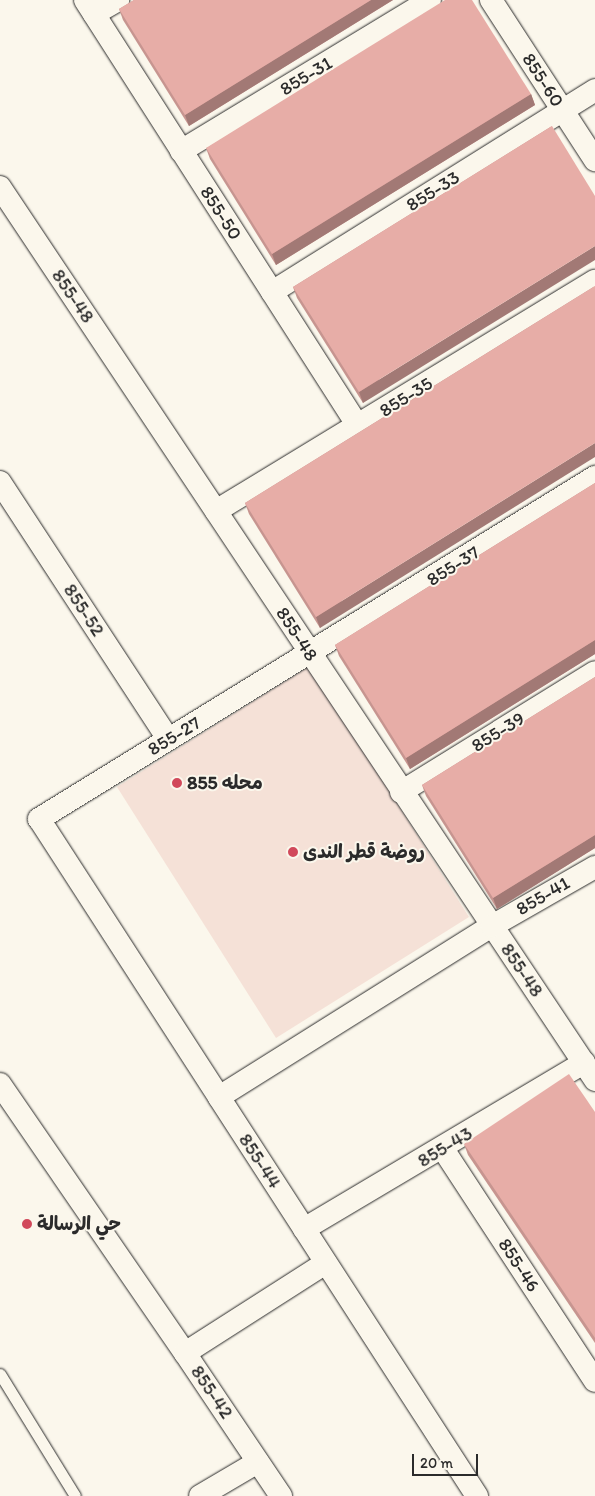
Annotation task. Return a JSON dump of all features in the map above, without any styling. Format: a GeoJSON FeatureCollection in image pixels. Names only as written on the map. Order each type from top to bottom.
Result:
{"type":"FeatureCollection","features":[{"type":"Feature","properties":{"kind":"street"},"geometry":{"type":"LineString","coordinates":[[90,7],[118,0]]}},
{"type":"Feature","properties":{"kind":"street","name":"855-31"},"geometry":{"type":"LineString","coordinates":[[181,151],[430,0]]}},
{"type":"Feature","properties":{"kind":"street","name":"855-60"},"geometry":{"type":"LineString","coordinates":[[491,0],[595,160]]}},
{"type":"Feature","properties":{"kind":"street","name":"855-50"},"geometry":{"type":"LineString","coordinates":[[90,7],[358,426]]}},
{"type":"Feature","properties":{"kind":"street","name":"855-33"},"geometry":{"type":"LineString","coordinates":[[272,292],[595,90]]}},
{"type":"Feature","properties":{"kind":"street","name":"855-48"},"geometry":{"type":"LineString","coordinates":[[0,186],[401,792],[590,1071]]}},
{"type":"Feature","properties":{"kind":"street","name":"855-35"},"geometry":{"type":"LineString","coordinates":[[216,511],[595,280]]}},
{"type":"Feature","properties":{"kind":"street","name":"855-37"},"geometry":{"type":"LineString","coordinates":[[310,654],[595,477]]}},
{"type":"Feature","properties":{"kind":"street","name":"855-52"},"geometry":{"type":"LineString","coordinates":[[0,482],[168,738]]}},
{"type":"Feature","properties":{"kind":"street","name":"855-27"},"geometry":{"type":"LineString","coordinates":[[39,819],[168,738],[310,654]]}},
{"type":"Feature","properties":{"kind":"street","name":"855-39"},"geometry":{"type":"LineString","coordinates":[[401,792],[595,672]]}},
{"type":"Feature","properties":{"kind":"street","name":"855-44"},"geometry":{"type":"LineString","coordinates":[[39,819],[477,1496]]}},
{"type":"Feature","properties":{"kind":"street","name":"855-41"},"geometry":{"type":"LineString","coordinates":[[492,926],[595,866]]}},
{"type":"Feature","properties":{"kind":"street"},"geometry":{"type":"LineString","coordinates":[[219,1097],[492,926]]}},
{"type":"Feature","properties":{"kind":"street","name":"855-43"},"geometry":{"type":"LineString","coordinates":[[304,1229],[443,1149],[590,1071]]}},
{"type":"Feature","properties":{"kind":"street"},"geometry":{"type":"LineString","coordinates":[[0,1084],[185,1353]]}},
{"type":"Feature","properties":{"kind":"street","name":"855-46"},"geometry":{"type":"LineString","coordinates":[[443,1149],[595,1381]]}},
{"type":"Feature","properties":{"kind":"street","name":"855-42"},"geometry":{"type":"LineString","coordinates":[[281,1496],[185,1353],[326,1263]]}},
{"type":"Feature","properties":{"kind":"street"},"geometry":{"type":"LineString","coordinates":[[200,1496],[258,1462]]}},
{"type":"Feature","properties":{"kind":"lane"},"geometry":{"type":"LineString","coordinates":[[0,1374],[75,1496]]}},
{"type":"Feature","properties":{"kind":"shaded area","name":"روضة قطر الندى"},"geometry":{"type":"Polygon","coordinates":[[[310,666],[469,917],[276,1038],[117,787],[310,666]]]}},
{"type":"Feature","properties":{"kind":"building"},"geometry":{"type":"Polygon","coordinates":[[[134,0],[371,0],[185,115],[119,9],[134,0]]]}},
{"type":"Feature","properties":{"kind":"building"},"geometry":{"type":"Polygon","coordinates":[[[445,0],[472,0],[531,94],[272,254],[206,148],[445,0]]]}},
{"type":"Feature","properties":{"kind":"building"},"geometry":{"type":"Polygon","coordinates":[[[552,126],[595,196],[595,246],[359,392],[293,287],[552,126]]]}},
{"type":"Feature","properties":{"kind":"building"},"geometry":{"type":"Polygon","coordinates":[[[595,286],[595,443],[316,617],[245,503],[595,286]]]}},
{"type":"Feature","properties":{"kind":"building"},"geometry":{"type":"Polygon","coordinates":[[[595,483],[595,640],[406,758],[335,645],[595,483]]]}},
{"type":"Feature","properties":{"kind":"building"},"geometry":{"type":"Polygon","coordinates":[[[595,677],[595,835],[493,898],[422,785],[595,677]]]}},
{"type":"Feature","properties":{"kind":"building"},"geometry":{"type":"Polygon","coordinates":[[[569,1074],[595,1112],[595,1338],[464,1144],[569,1074]]]}},
{"type":"Feature","properties":{"kind":"place","name":"محله 855"},"geometry":{"type":"Point","coordinates":[177,783]}},
{"type":"Feature","properties":{"kind":"place","name":"روضة قطر الندى"},"geometry":{"type":"Point","coordinates":[293,852]}},
{"type":"Feature","properties":{"kind":"place","name":"حي الرسالة"},"geometry":{"type":"Point","coordinates":[27,1224]}}]}
